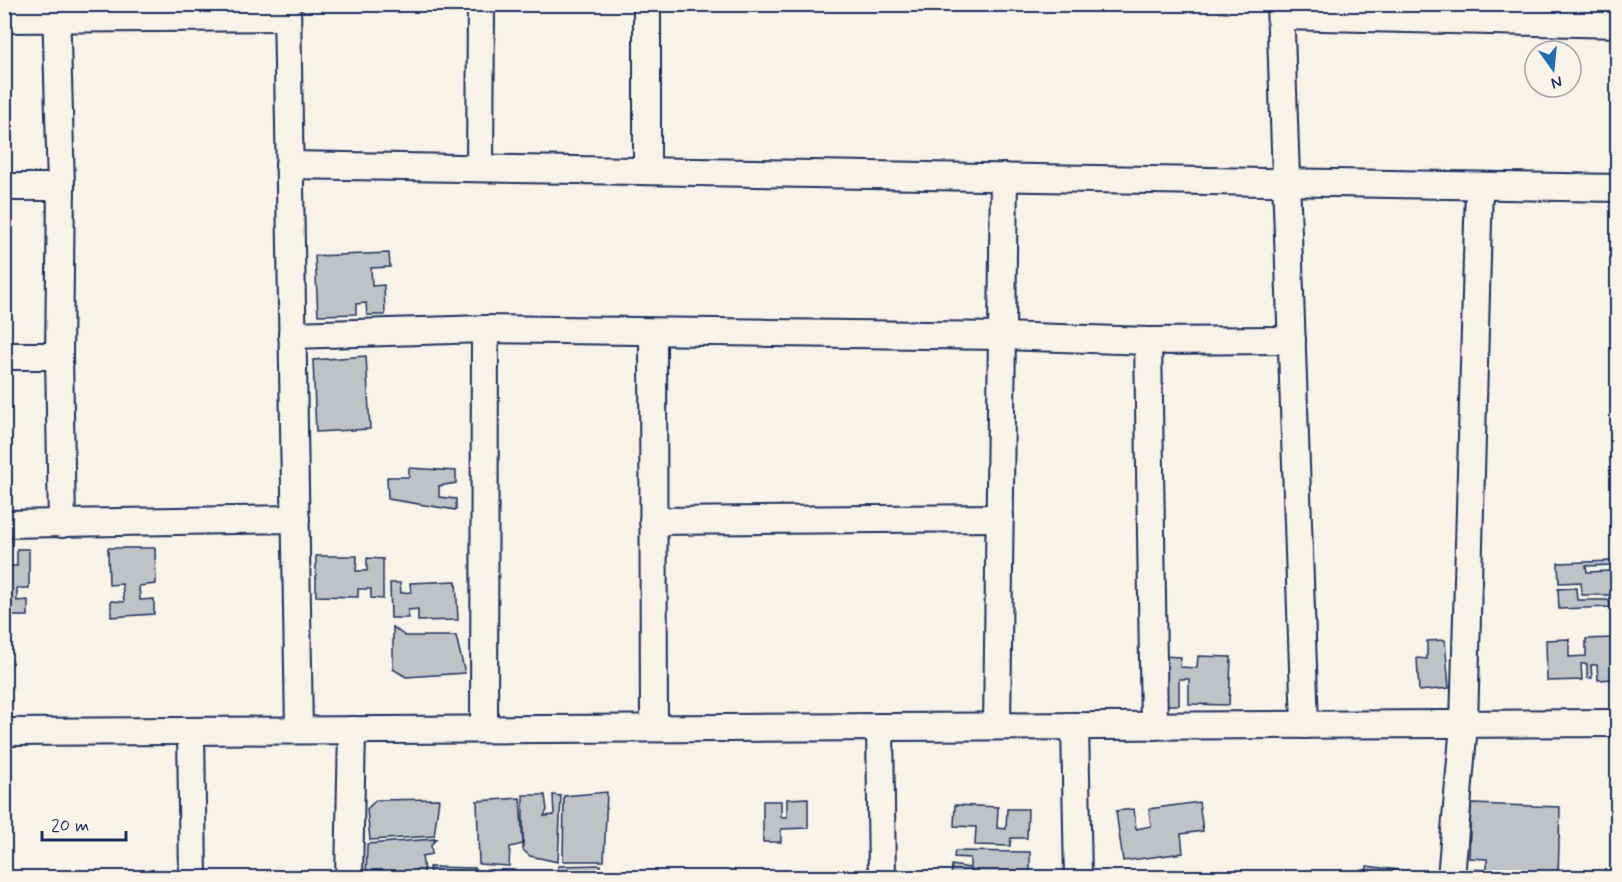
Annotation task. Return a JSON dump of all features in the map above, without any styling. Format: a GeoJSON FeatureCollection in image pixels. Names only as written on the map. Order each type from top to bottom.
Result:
{"type":"FeatureCollection","features":[{"type":"Feature","properties":{"kind":"street"},"geometry":{"type":"LineString","coordinates":[[480,168],[481,4]]}},
{"type":"Feature","properties":{"kind":"street"},"geometry":{"type":"LineString","coordinates":[[646,4],[647,171]]}},
{"type":"Feature","properties":{"kind":"street"},"geometry":{"type":"LineString","coordinates":[[1305,725],[1281,10],[1617,24]]}},
{"type":"Feature","properties":{"kind":"street"},"geometry":{"type":"LineString","coordinates":[[4,19],[56,12],[287,11],[299,730]]}},
{"type":"Feature","properties":{"kind":"street"},"geometry":{"type":"LineString","coordinates":[[56,12],[61,187],[59,356],[62,524]]}},
{"type":"Feature","properties":{"kind":"street"},"geometry":{"type":"LineString","coordinates":[[289,165],[1617,188]]}},
{"type":"Feature","properties":{"kind":"street"},"geometry":{"type":"LineString","coordinates":[[997,726],[1004,177]]}},
{"type":"Feature","properties":{"kind":"street"},"geometry":{"type":"LineString","coordinates":[[1451,878],[1464,724],[1479,186]]}},
{"type":"Feature","properties":{"kind":"street"},"geometry":{"type":"LineString","coordinates":[[4,187],[61,187]]}},
{"type":"Feature","properties":{"kind":"street"},"geometry":{"type":"LineString","coordinates":[[292,335],[485,330],[1002,336],[1148,342],[1292,340]]}},
{"type":"Feature","properties":{"kind":"street"},"geometry":{"type":"LineString","coordinates":[[484,729],[485,330]]}},
{"type":"Feature","properties":{"kind":"street"},"geometry":{"type":"LineString","coordinates":[[653,333],[654,728]]}},
{"type":"Feature","properties":{"kind":"street"},"geometry":{"type":"LineString","coordinates":[[1148,342],[1154,726]]}},
{"type":"Feature","properties":{"kind":"street"},"geometry":{"type":"LineString","coordinates":[[4,356],[59,356]]}},
{"type":"Feature","properties":{"kind":"street"},"geometry":{"type":"LineString","coordinates":[[653,521],[1000,518]]}},
{"type":"Feature","properties":{"kind":"street"},"geometry":{"type":"LineString","coordinates":[[4,524],[296,519]]}},
{"type":"Feature","properties":{"kind":"street"},"geometry":{"type":"LineString","coordinates":[[4,732],[1617,723]]}},
{"type":"Feature","properties":{"kind":"street"},"geometry":{"type":"LineString","coordinates":[[1075,726],[1078,878]]}},
{"type":"Feature","properties":{"kind":"street"},"geometry":{"type":"LineString","coordinates":[[880,727],[882,878]]}},
{"type":"Feature","properties":{"kind":"street"},"geometry":{"type":"LineString","coordinates":[[191,730],[193,878]]}},
{"type":"Feature","properties":{"kind":"street"},"geometry":{"type":"LineString","coordinates":[[349,878],[352,730]]}},
{"type":"Feature","properties":{"kind":"building"},"geometry":{"type":"Polygon","coordinates":[[[389,253],[390,267],[371,268],[372,286],[384,285],[385,315],[367,315],[366,303],[356,304],[356,314],[318,315],[315,256],[389,253]]]}},
{"type":"Feature","properties":{"kind":"building"},"geometry":{"type":"Polygon","coordinates":[[[366,356],[370,429],[316,432],[313,360],[366,356]]]}},
{"type":"Feature","properties":{"kind":"building"},"geometry":{"type":"Polygon","coordinates":[[[409,468],[456,471],[456,483],[439,486],[439,497],[456,499],[456,510],[388,499],[387,477],[409,477],[409,468]]]}},
{"type":"Feature","properties":{"kind":"building"},"geometry":{"type":"Polygon","coordinates":[[[108,548],[155,548],[156,584],[139,586],[140,600],[154,599],[154,614],[111,617],[111,601],[124,602],[122,584],[109,585],[108,548]]]}},
{"type":"Feature","properties":{"kind":"building"},"geometry":{"type":"Polygon","coordinates":[[[17,549],[29,549],[29,588],[17,588],[17,601],[28,600],[28,616],[4,616],[4,550],[6,566],[17,566],[17,549]]]}},
{"type":"Feature","properties":{"kind":"building"},"geometry":{"type":"Polygon","coordinates":[[[316,556],[357,556],[356,571],[367,571],[367,558],[383,559],[383,599],[371,598],[371,589],[358,589],[358,597],[316,596],[316,556]]]}},
{"type":"Feature","properties":{"kind":"building"},"geometry":{"type":"Polygon","coordinates":[[[1613,561],[1613,565],[1586,566],[1587,572],[1611,571],[1611,595],[1582,595],[1581,582],[1559,583],[1558,563],[1613,561]]]}},
{"type":"Feature","properties":{"kind":"building"},"geometry":{"type":"Polygon","coordinates":[[[456,581],[458,620],[418,621],[418,609],[408,610],[408,618],[391,618],[390,583],[400,583],[401,593],[411,592],[410,583],[456,581]]]}},
{"type":"Feature","properties":{"kind":"building"},"geometry":{"type":"Polygon","coordinates":[[[1576,588],[1577,600],[1609,600],[1610,607],[1559,609],[1558,589],[1576,588]]]}},
{"type":"Feature","properties":{"kind":"building"},"geometry":{"type":"Polygon","coordinates":[[[393,627],[405,636],[456,636],[465,673],[406,677],[393,669],[393,627]]]}},
{"type":"Feature","properties":{"kind":"building"},"geometry":{"type":"Polygon","coordinates":[[[1612,638],[1614,679],[1598,680],[1597,665],[1591,665],[1592,678],[1587,678],[1587,664],[1581,664],[1582,680],[1547,681],[1546,640],[1569,639],[1569,657],[1586,656],[1586,639],[1612,638]]]}},
{"type":"Feature","properties":{"kind":"building"},"geometry":{"type":"Polygon","coordinates":[[[1445,640],[1449,688],[1419,691],[1417,658],[1427,659],[1427,641],[1445,640]]]}},
{"type":"Feature","properties":{"kind":"building"},"geometry":{"type":"Polygon","coordinates":[[[1161,656],[1181,657],[1180,667],[1197,668],[1198,656],[1231,657],[1229,705],[1189,704],[1189,679],[1179,679],[1179,705],[1159,705],[1161,656]]]}},
{"type":"Feature","properties":{"kind":"building"},"geometry":{"type":"Polygon","coordinates":[[[607,792],[604,861],[563,861],[564,796],[607,792]]]}},
{"type":"Feature","properties":{"kind":"building"},"geometry":{"type":"Polygon","coordinates":[[[523,795],[545,795],[547,810],[544,816],[554,815],[553,795],[561,796],[558,862],[530,856],[523,850],[523,795]]]}},
{"type":"Feature","properties":{"kind":"building"},"geometry":{"type":"Polygon","coordinates":[[[520,798],[523,844],[510,847],[509,866],[479,864],[477,801],[520,798]]]}},
{"type":"Feature","properties":{"kind":"building"},"geometry":{"type":"Polygon","coordinates":[[[808,798],[808,828],[781,829],[781,842],[763,842],[763,801],[781,801],[781,817],[787,817],[787,799],[808,798]]]}},
{"type":"Feature","properties":{"kind":"building"},"geometry":{"type":"Polygon","coordinates":[[[439,799],[434,836],[370,840],[367,809],[376,800],[439,799]]]}},
{"type":"Feature","properties":{"kind":"building"},"geometry":{"type":"Polygon","coordinates":[[[1199,802],[1203,831],[1181,834],[1183,853],[1123,861],[1116,811],[1134,809],[1136,829],[1151,826],[1149,809],[1199,802]]]}},
{"type":"Feature","properties":{"kind":"building"},"geometry":{"type":"Polygon","coordinates":[[[1471,804],[1560,807],[1558,878],[1463,878],[1463,869],[1487,870],[1487,859],[1469,858],[1471,804]]]}},
{"type":"Feature","properties":{"kind":"building"},"geometry":{"type":"Polygon","coordinates":[[[955,805],[998,807],[997,828],[1006,829],[1007,809],[1028,809],[1027,838],[1011,838],[1010,846],[975,845],[976,827],[954,826],[955,805]]]}},
{"type":"Feature","properties":{"kind":"building"},"geometry":{"type":"Polygon","coordinates":[[[436,839],[431,845],[432,854],[422,856],[425,878],[366,878],[367,844],[436,839]]]}},
{"type":"Feature","properties":{"kind":"building"},"geometry":{"type":"Polygon","coordinates":[[[955,851],[1030,852],[1030,878],[951,878],[952,865],[970,868],[970,858],[954,857],[955,851]]]}},
{"type":"Feature","properties":{"kind":"building"},"geometry":{"type":"Polygon","coordinates":[[[601,865],[601,878],[558,878],[558,866],[601,865]]]}},
{"type":"Feature","properties":{"kind":"building"},"geometry":{"type":"Polygon","coordinates":[[[1367,866],[1436,875],[1435,878],[1365,878],[1367,866]]]}},
{"type":"Feature","properties":{"kind":"building"},"geometry":{"type":"Polygon","coordinates":[[[429,867],[475,868],[476,878],[431,878],[429,867]]]}},
{"type":"Feature","properties":{"kind":"building"},"geometry":{"type":"Polygon","coordinates":[[[807,871],[807,878],[763,878],[763,872],[807,871]]]}},
{"type":"Feature","properties":{"kind":"building"},"geometry":{"type":"Polygon","coordinates":[[[1254,872],[1275,872],[1275,878],[1254,878],[1254,872]]]}}]}
